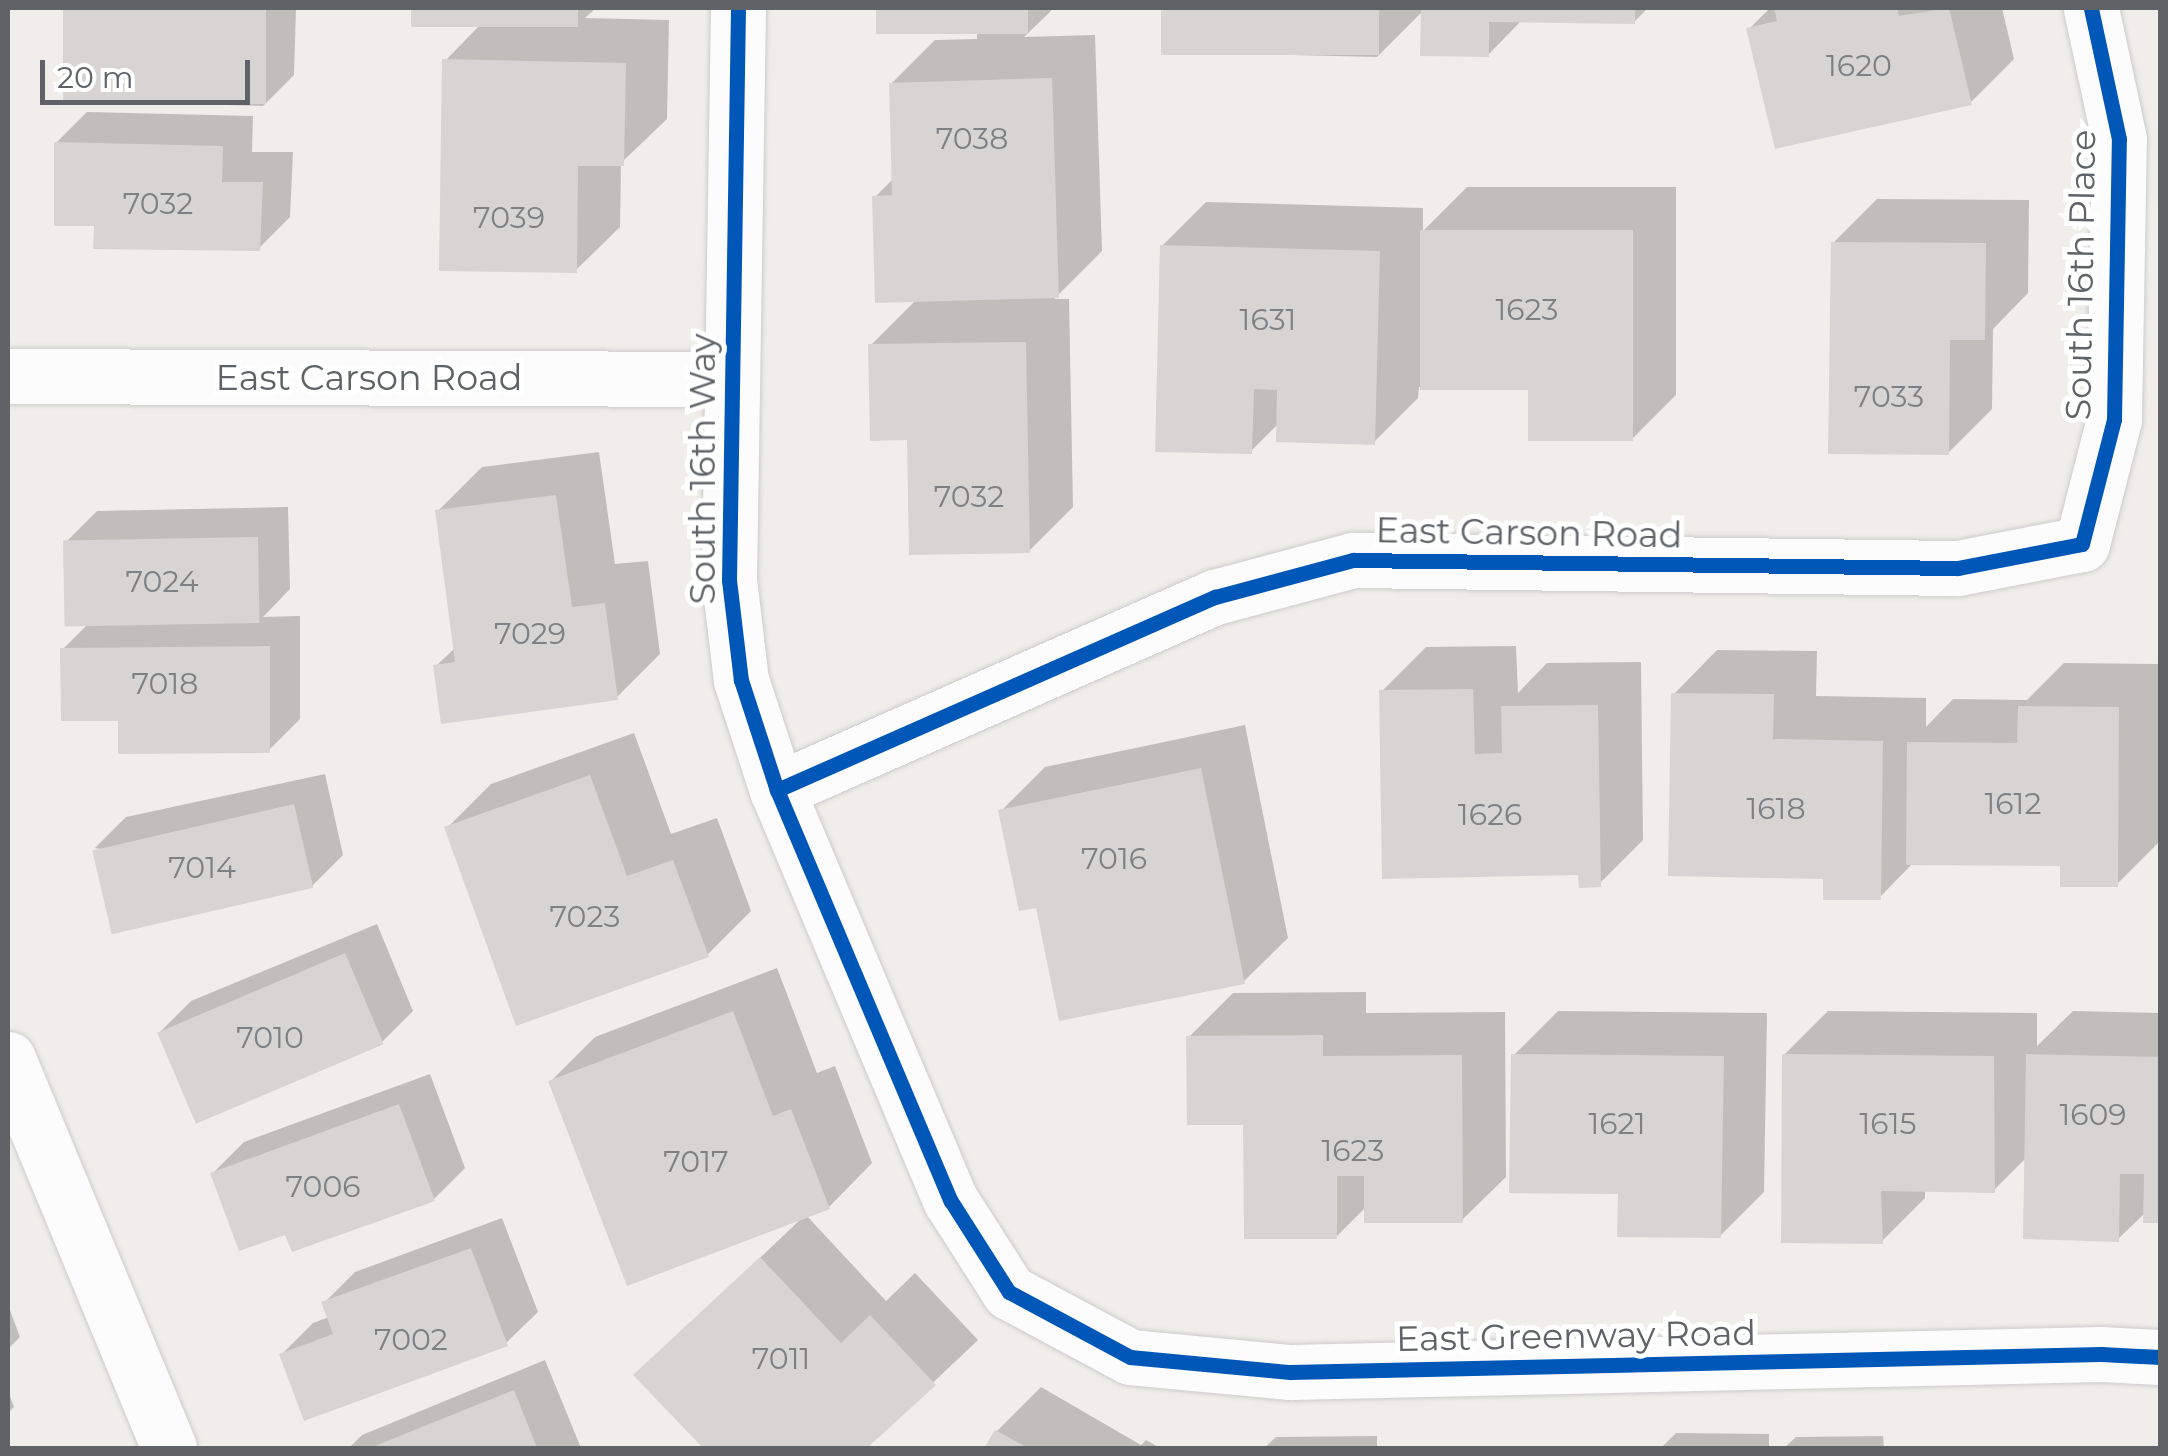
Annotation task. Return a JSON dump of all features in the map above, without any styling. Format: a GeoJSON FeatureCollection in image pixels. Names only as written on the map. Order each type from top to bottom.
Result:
{"type":"FeatureCollection","features":[{"type":"Feature","properties":{"kind":"street","name":"South 16th Way"},"geometry":{"type":"LineString","coordinates":[[738,8],[730,379],[731,597],[741,680],[777,790],[952,1201],[1009,1292]]}},
{"type":"Feature","properties":{"kind":"street","name":"South 16th Place"},"geometry":{"type":"LineString","coordinates":[[2082,544],[2114,419],[2120,139],[2091,8]]}},
{"type":"Feature","properties":{"kind":"street","name":"East Carson Road"},"geometry":{"type":"LineString","coordinates":[[8,376],[730,379]]}},
{"type":"Feature","properties":{"kind":"street","name":"East Carson Road"},"geometry":{"type":"LineString","coordinates":[[777,790],[1215,598],[1353,560],[1958,568],[2082,544]]}},
{"type":"Feature","properties":{"kind":"street"},"geometry":{"type":"LineString","coordinates":[[8,1059],[168,1448]]}},
{"type":"Feature","properties":{"kind":"street","name":"East Greenway Road"},"geometry":{"type":"LineString","coordinates":[[1009,1292],[1130,1357],[1290,1372],[2101,1354],[2160,1357]]}},
{"type":"Feature","properties":{"kind":"building"},"geometry":{"type":"Polygon","coordinates":[[[63,8],[266,8],[266,104],[63,104],[63,8]]]}},
{"type":"Feature","properties":{"kind":"building"},"geometry":{"type":"Polygon","coordinates":[[[411,8],[578,8],[578,27],[411,27],[411,8]]]}},
{"type":"Feature","properties":{"kind":"building"},"geometry":{"type":"Polygon","coordinates":[[[876,8],[1028,8],[1028,34],[876,34],[876,8]]]}},
{"type":"Feature","properties":{"kind":"building"},"geometry":{"type":"Polygon","coordinates":[[[1161,8],[1379,8],[1379,55],[1161,55],[1161,8]]]}},
{"type":"Feature","properties":{"kind":"building"},"geometry":{"type":"Polygon","coordinates":[[[1421,8],[1635,8],[1635,24],[1489,22],[1489,57],[1420,56],[1421,8]]]}},
{"type":"Feature","properties":{"kind":"building"},"geometry":{"type":"Polygon","coordinates":[[[1774,8],[1897,8],[1899,16],[1949,8],[1972,105],[1775,149],[1746,28],[1777,21],[1774,8]]]}},
{"type":"Feature","properties":{"kind":"building"},"geometry":{"type":"Polygon","coordinates":[[[442,59],[626,63],[624,166],[578,166],[577,273],[439,271],[442,59]]]}},
{"type":"Feature","properties":{"kind":"building"},"geometry":{"type":"Polygon","coordinates":[[[1052,78],[1059,298],[875,303],[872,196],[892,195],[889,83],[1052,78]]]}},
{"type":"Feature","properties":{"kind":"building"},"geometry":{"type":"Polygon","coordinates":[[[54,142],[223,146],[222,182],[263,182],[260,251],[93,249],[94,226],[54,226],[54,142]]]}},
{"type":"Feature","properties":{"kind":"building"},"geometry":{"type":"Polygon","coordinates":[[[1420,230],[1633,230],[1633,441],[1528,441],[1528,390],[1420,390],[1420,230]]]}},
{"type":"Feature","properties":{"kind":"building"},"geometry":{"type":"Polygon","coordinates":[[[1831,242],[1986,243],[1985,340],[1950,340],[1949,455],[1828,454],[1831,242]]]}},
{"type":"Feature","properties":{"kind":"building"},"geometry":{"type":"Polygon","coordinates":[[[1160,245],[1380,251],[1375,445],[1276,442],[1277,390],[1254,389],[1252,454],[1155,452],[1160,245]]]}},
{"type":"Feature","properties":{"kind":"building"},"geometry":{"type":"Polygon","coordinates":[[[1026,342],[1030,553],[909,555],[907,440],[870,441],[868,344],[1026,342]]]}},
{"type":"Feature","properties":{"kind":"building"},"geometry":{"type":"Polygon","coordinates":[[[556,495],[572,607],[605,603],[618,700],[441,724],[433,665],[455,662],[435,510],[556,495]]]}},
{"type":"Feature","properties":{"kind":"building"},"geometry":{"type":"Polygon","coordinates":[[[258,537],[260,623],[65,626],[63,540],[258,537]]]}},
{"type":"Feature","properties":{"kind":"building"},"geometry":{"type":"Polygon","coordinates":[[[270,646],[270,753],[118,754],[118,721],[61,721],[60,648],[270,646]]]}},
{"type":"Feature","properties":{"kind":"building"},"geometry":{"type":"Polygon","coordinates":[[[1473,689],[1475,754],[1502,753],[1501,706],[1598,705],[1601,887],[1579,888],[1578,875],[1382,879],[1379,690],[1473,689]]]}},
{"type":"Feature","properties":{"kind":"building"},"geometry":{"type":"Polygon","coordinates":[[[1671,693],[1774,694],[1773,739],[1883,741],[1881,900],[1823,900],[1823,879],[1668,876],[1671,693]]]}},
{"type":"Feature","properties":{"kind":"building"},"geometry":{"type":"Polygon","coordinates":[[[2018,706],[2119,707],[2118,887],[2060,887],[2060,866],[1906,865],[1907,742],[2017,743],[2018,706]]]}},
{"type":"Feature","properties":{"kind":"building"},"geometry":{"type":"Polygon","coordinates":[[[1201,768],[1245,984],[1059,1021],[1036,908],[1019,911],[998,810],[1201,768]]]}},
{"type":"Feature","properties":{"kind":"building"},"geometry":{"type":"Polygon","coordinates":[[[590,775],[627,876],[673,860],[709,957],[516,1026],[444,827],[590,775]]]}},
{"type":"Feature","properties":{"kind":"building"},"geometry":{"type":"Polygon","coordinates":[[[294,804],[313,888],[112,934],[92,851],[294,804]]]}},
{"type":"Feature","properties":{"kind":"building"},"geometry":{"type":"Polygon","coordinates":[[[345,953],[384,1044],[196,1124],[157,1033],[345,953]]]}},
{"type":"Feature","properties":{"kind":"building"},"geometry":{"type":"Polygon","coordinates":[[[733,1011],[773,1116],[791,1109],[830,1209],[627,1286],[548,1081],[733,1011]]]}},
{"type":"Feature","properties":{"kind":"building"},"geometry":{"type":"Polygon","coordinates":[[[1323,1035],[1323,1056],[1462,1055],[1463,1223],[1364,1223],[1364,1176],[1337,1176],[1337,1239],[1244,1239],[1243,1125],[1187,1125],[1186,1036],[1323,1035]]]}},
{"type":"Feature","properties":{"kind":"building"},"geometry":{"type":"Polygon","coordinates":[[[1511,1054],[1724,1056],[1721,1238],[1617,1237],[1618,1194],[1509,1193],[1511,1054]]]}},
{"type":"Feature","properties":{"kind":"building"},"geometry":{"type":"Polygon","coordinates":[[[1782,1054],[1994,1056],[1995,1193],[1881,1191],[1883,1244],[1781,1243],[1782,1054]]]}},
{"type":"Feature","properties":{"kind":"building"},"geometry":{"type":"Polygon","coordinates":[[[2026,1054],[2160,1057],[2160,1223],[2143,1223],[2144,1174],[2120,1174],[2119,1242],[2023,1239],[2026,1054]]]}},
{"type":"Feature","properties":{"kind":"building"},"geometry":{"type":"Polygon","coordinates":[[[399,1104],[435,1201],[292,1252],[285,1235],[239,1251],[210,1173],[399,1104]]]}},
{"type":"Feature","properties":{"kind":"building"},"geometry":{"type":"Polygon","coordinates":[[[471,1248],[508,1346],[304,1421],[279,1354],[333,1334],[321,1302],[471,1248]]]}},
{"type":"Feature","properties":{"kind":"building"},"geometry":{"type":"Polygon","coordinates":[[[760,1257],[841,1343],[870,1315],[936,1385],[867,1448],[703,1448],[633,1375],[760,1257]]]}},
{"type":"Feature","properties":{"kind":"building"},"geometry":{"type":"Polygon","coordinates":[[[514,1390],[537,1448],[370,1448],[514,1390]]]}},
{"type":"Feature","properties":{"kind":"building"},"geometry":{"type":"Polygon","coordinates":[[[995,1430],[1028,1448],[984,1448],[995,1430]]]}},
{"type":"Feature","properties":{"kind":"cycle path"},"geometry":{"type":"LineString","coordinates":[[738,8],[729,580],[741,680],[777,790],[951,1201],[1009,1292],[1130,1357],[1290,1372],[2101,1354],[2160,1357]]}},
{"type":"Feature","properties":{"kind":"cycle path"},"geometry":{"type":"LineString","coordinates":[[777,790],[1215,597],[1353,560],[1958,568],[2082,544],[2114,419],[2119,139],[2091,8]]}}]}
